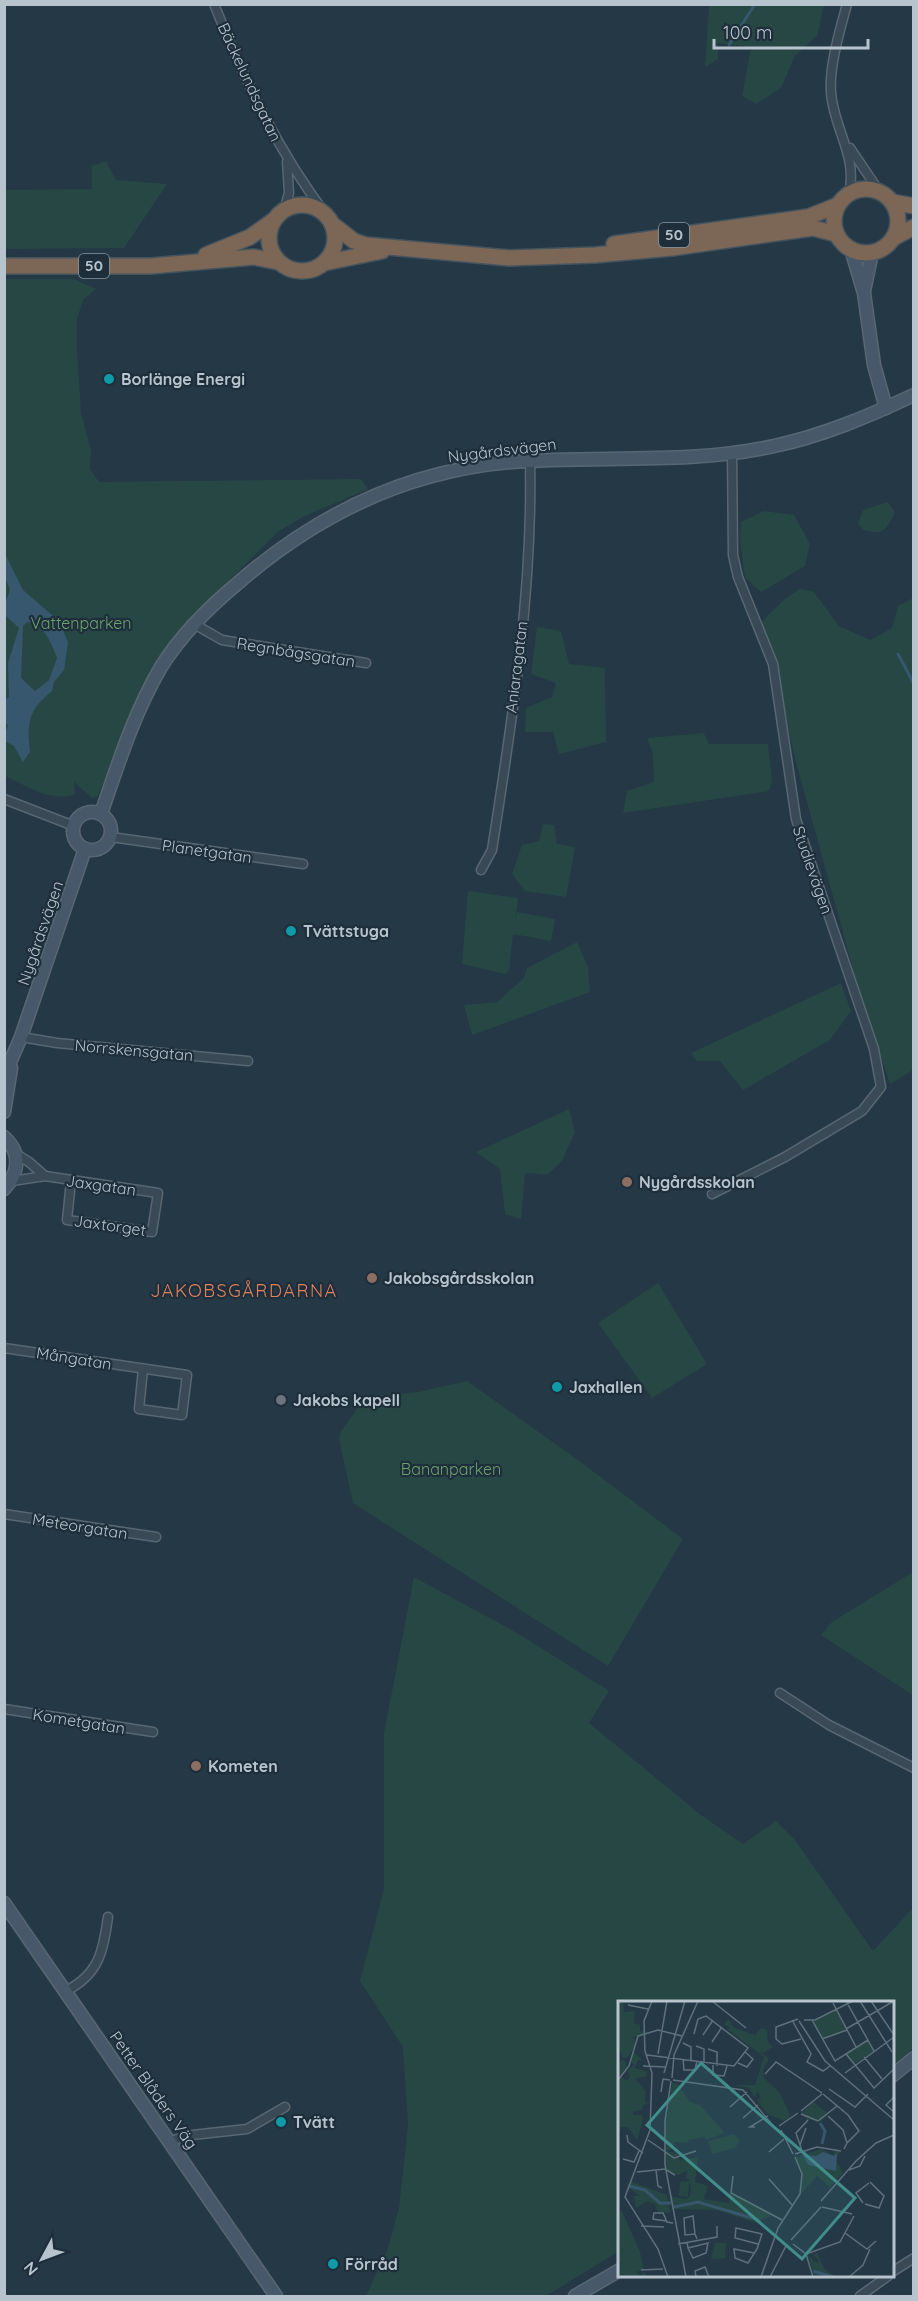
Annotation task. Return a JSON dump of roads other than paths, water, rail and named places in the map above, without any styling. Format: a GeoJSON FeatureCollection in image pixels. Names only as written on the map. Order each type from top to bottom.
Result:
{"type":"FeatureCollection","features":[{"type":"Feature","properties":{"kind":"highway"},"geometry":{"type":"LineString","coordinates":[[866,188],[879,191],[892,202],[899,221],[893,238],[886,247],[872,253],[858,252],[851,249],[836,234],[834,218],[838,205],[849,193],[866,188]]}},
{"type":"Feature","properties":{"kind":"highway"},"geometry":{"type":"LineString","coordinates":[[892,202],[914,206]]}},
{"type":"Feature","properties":{"kind":"highway","name":"50"},"geometry":{"type":"LineString","coordinates":[[509,258],[808,217],[838,205]]}},
{"type":"Feature","properties":{"kind":"highway"},"geometry":{"type":"LineString","coordinates":[[293,206],[311,206],[329,220],[334,244],[324,262],[313,269],[301,271],[289,269],[278,262],[270,249],[269,242],[271,227],[279,215],[293,206]]}},
{"type":"Feature","properties":{"kind":"highway","name":"50"},"geometry":{"type":"LineString","coordinates":[[183,263],[250,237],[279,215]]}},
{"type":"Feature","properties":{"kind":"highway","name":"50"},"geometry":{"type":"LineString","coordinates":[[329,220],[354,241],[366,245],[509,258],[595,255],[672,248],[813,228],[836,234]]}},
{"type":"Feature","properties":{"kind":"highway"},"geometry":{"type":"LineString","coordinates":[[893,238],[914,227]]}},
{"type":"Feature","properties":{"kind":"highway","name":"50"},"geometry":{"type":"LineString","coordinates":[[324,262],[400,249]]}},
{"type":"Feature","properties":{"kind":"highway","name":"50"},"geometry":{"type":"LineString","coordinates":[[4,266],[152,266],[254,257],[278,262]]}},
{"type":"Feature","properties":{"kind":"street","name":"Bäckelundsgatan"},"geometry":{"type":"LineString","coordinates":[[214,4],[241,71],[286,159],[329,220]]}},
{"type":"Feature","properties":{"kind":"street"},"geometry":{"type":"LineString","coordinates":[[847,4],[840,32],[831,93],[852,172],[849,193]]}},
{"type":"Feature","properties":{"kind":"street"},"geometry":{"type":"LineString","coordinates":[[843,138],[879,191]]}},
{"type":"Feature","properties":{"kind":"street","name":"Bäckelundsgatan"},"geometry":{"type":"LineString","coordinates":[[279,215],[289,193],[286,159]]}},
{"type":"Feature","properties":{"kind":"street"},"geometry":{"type":"LineString","coordinates":[[851,249],[864,292],[874,365],[886,408]]}},
{"type":"Feature","properties":{"kind":"street"},"geometry":{"type":"LineString","coordinates":[[864,292],[872,253]]}},
{"type":"Feature","properties":{"kind":"street","name":"Nygårdsvägen"},"geometry":{"type":"LineString","coordinates":[[101,814],[136,712],[163,665],[194,624],[234,586],[291,540],[322,522],[381,492],[450,472],[507,462],[569,458],[661,458],[772,446],[822,433],[914,395]]}},
{"type":"Feature","properties":{"kind":"street","name":"Studievägen"},"geometry":{"type":"LineString","coordinates":[[712,1194],[785,1157],[862,1112],[881,1087],[874,1049],[796,819],[773,664],[738,577],[733,555],[732,452]]}},
{"type":"Feature","properties":{"kind":"street","name":"Aniaragatan"},"geometry":{"type":"LineString","coordinates":[[481,870],[492,850],[515,686],[529,549],[530,461]]}},
{"type":"Feature","properties":{"kind":"street","name":"Regnbågsgatan"},"geometry":{"type":"LineString","coordinates":[[194,624],[222,640],[366,663]]}},
{"type":"Feature","properties":{"kind":"street"},"geometry":{"type":"LineString","coordinates":[[4,799],[74,826]]}},
{"type":"Feature","properties":{"kind":"street"},"geometry":{"type":"LineString","coordinates":[[96,812],[101,814],[109,821],[111,837],[108,843],[98,850],[86,849],[76,842],[74,826],[84,814],[96,812]]}},
{"type":"Feature","properties":{"kind":"street","name":"Planetgatan"},"geometry":{"type":"LineString","coordinates":[[111,837],[303,864]]}},
{"type":"Feature","properties":{"kind":"street","name":"Nygårdsvägen"},"geometry":{"type":"LineString","coordinates":[[4,1076],[12,1061],[86,849]]}},
{"type":"Feature","properties":{"kind":"street","name":"Norrskensgatan"},"geometry":{"type":"LineString","coordinates":[[21,1036],[57,1043],[248,1061]]}},
{"type":"Feature","properties":{"kind":"street","name":"Nygårdsvägen"},"geometry":{"type":"LineString","coordinates":[[4,1112],[12,1061]]}},
{"type":"Feature","properties":{"kind":"street"},"geometry":{"type":"LineString","coordinates":[[6,1137],[16,1154],[16,1173],[8,1185]]}},
{"type":"Feature","properties":{"kind":"street","name":"Jaxgatan"},"geometry":{"type":"LineString","coordinates":[[16,1154],[45,1176]]}},
{"type":"Feature","properties":{"kind":"street","name":"Jaxgatan"},"geometry":{"type":"LineString","coordinates":[[8,1185],[45,1176],[158,1193]]}},
{"type":"Feature","properties":{"kind":"street","name":"Jaxtorget"},"geometry":{"type":"LineString","coordinates":[[70,1181],[67,1220],[152,1232],[158,1193]]}},
{"type":"Feature","properties":{"kind":"street","name":"Mångatan"},"geometry":{"type":"LineString","coordinates":[[4,1348],[187,1374],[182,1415],[139,1409],[143,1369]]}},
{"type":"Feature","properties":{"kind":"street","name":"Meteorgatan"},"geometry":{"type":"LineString","coordinates":[[4,1514],[156,1538]]}},
{"type":"Feature","properties":{"kind":"street"},"geometry":{"type":"LineString","coordinates":[[780,1693],[829,1725],[914,1768]]}},
{"type":"Feature","properties":{"kind":"street","name":"Kometgatan"},"geometry":{"type":"LineString","coordinates":[[4,1709],[153,1732]]}},
{"type":"Feature","properties":{"kind":"street","name":"Petter Blåders Väg"},"geometry":{"type":"LineString","coordinates":[[4,1903],[276,2296]]}},
{"type":"Feature","properties":{"kind":"street"},"geometry":{"type":"LineString","coordinates":[[66,1991],[82,1983],[98,1962],[108,1917]]}},
{"type":"Feature","properties":{"kind":"street"},"geometry":{"type":"LineString","coordinates":[[894,2074],[914,2058]]}},
{"type":"Feature","properties":{"kind":"street"},"geometry":{"type":"LineString","coordinates":[[170,2141],[192,2135],[247,2129],[285,2107]]}},
{"type":"Feature","properties":{"kind":"street"},"geometry":{"type":"LineString","coordinates":[[894,2271],[914,2258]]}},
{"type":"Feature","properties":{"kind":"street"},"geometry":{"type":"LineString","coordinates":[[575,2296],[618,2271]]}},
{"type":"Feature","properties":{"kind":"street"},"geometry":{"type":"LineString","coordinates":[[860,2296],[887,2277]]}},
{"type":"Feature","properties":{"kind":"water","name":"Vattenparken"},"geometry":{"type":"Polygon","coordinates":[[[5,554],[23,590],[59,621],[68,642],[64,670],[54,682],[52,691],[38,704],[31,718],[30,752],[23,762],[14,746],[5,741],[8,725],[5,723],[4,701],[9,697],[8,663],[19,628],[5,617],[5,604],[10,590],[5,577],[5,554]],[[27,622],[23,626],[21,678],[35,691],[49,680],[57,658],[43,630],[27,622]]]}},
{"type":"Feature","properties":{"kind":"waterway"},"geometry":{"type":"LineString","coordinates":[[729,45],[755,4]]}},
{"type":"Feature","properties":{"kind":"waterway"},"geometry":{"type":"LineString","coordinates":[[898,654],[914,684]]}},
{"type":"Feature","properties":{"kind":"place","name":"Borlänge Energi"},"geometry":{"type":"Point","coordinates":[109,379]}},
{"type":"Feature","properties":{"kind":"place","name":"Tvättstuga"},"geometry":{"type":"Point","coordinates":[291,931]}},
{"type":"Feature","properties":{"kind":"place","name":"Nygårdsskolan"},"geometry":{"type":"Point","coordinates":[627,1182]}},
{"type":"Feature","properties":{"kind":"place","name":"Jakobsgårdsskolan"},"geometry":{"type":"Point","coordinates":[372,1278]}},
{"type":"Feature","properties":{"kind":"place","name":"Jaxhallen"},"geometry":{"type":"Point","coordinates":[557,1387]}},
{"type":"Feature","properties":{"kind":"place","name":"Jakobs kapell"},"geometry":{"type":"Point","coordinates":[281,1400]}},
{"type":"Feature","properties":{"kind":"place","name":"Kometen"},"geometry":{"type":"Point","coordinates":[196,1766]}},
{"type":"Feature","properties":{"kind":"place","name":"Tvätt"},"geometry":{"type":"Point","coordinates":[281,2122]}},
{"type":"Feature","properties":{"kind":"place","name":"Förråd"},"geometry":{"type":"Point","coordinates":[333,2264]}},
{"type":"Feature","properties":{"kind":"district","name":"JAKOBSGÅRDARNA"},"geometry":{"type":"Point","coordinates":[244,1291]}},
{"type":"Feature","properties":{"kind":"park label","name":"Bananparken"},"geometry":{"type":"Point","coordinates":[451,1469]}}]}
